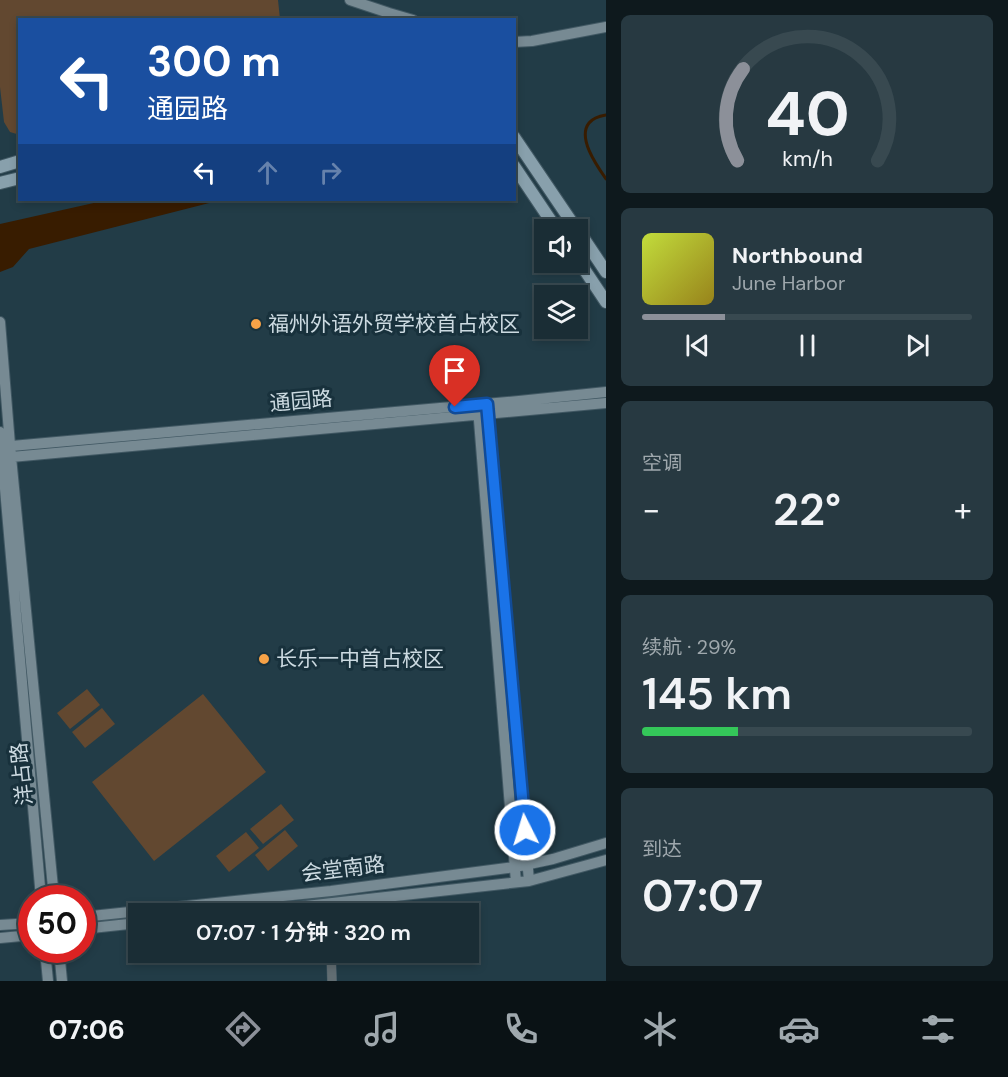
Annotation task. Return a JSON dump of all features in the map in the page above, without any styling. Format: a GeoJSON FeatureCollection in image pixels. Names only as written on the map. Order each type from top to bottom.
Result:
{"type":"FeatureCollection","features":[{"type":"Feature","properties":{"kind":"main road"},"geometry":{"type":"LineString","coordinates":[[350,0],[405,18]]}},
{"type":"Feature","properties":{"kind":"main road"},"geometry":{"type":"LineString","coordinates":[[516,42],[532,42],[606,27]]}},
{"type":"Feature","properties":{"kind":"main road"},"geometry":{"type":"LineString","coordinates":[[516,140],[570,219]]}},
{"type":"Feature","properties":{"kind":"main road"},"geometry":{"type":"LineString","coordinates":[[0,167],[18,162]]}},
{"type":"Feature","properties":{"kind":"main road"},"geometry":{"type":"LineString","coordinates":[[516,169],[550,219]]}},
{"type":"Feature","properties":{"kind":"main road"},"geometry":{"type":"LineString","coordinates":[[0,183],[18,178]]}},
{"type":"Feature","properties":{"kind":"main road"},"geometry":{"type":"LineString","coordinates":[[588,246],[606,272]]}},
{"type":"Feature","properties":{"kind":"main road"},"geometry":{"type":"LineString","coordinates":[[586,273],[606,303]]}},
{"type":"Feature","properties":{"kind":"main road","name":"洋占路"},"geometry":{"type":"LineString","coordinates":[[0,322],[4,452],[40,885]]}},
{"type":"Feature","properties":{"kind":"main road","name":"通园路"},"geometry":{"type":"LineString","coordinates":[[483,409],[606,392]]}},
{"type":"Feature","properties":{"kind":"main road","name":"通园路"},"geometry":{"type":"LineString","coordinates":[[4,452],[483,409],[606,403]]}},
{"type":"Feature","properties":{"kind":"main road"},"geometry":{"type":"LineString","coordinates":[[483,409],[529,880]]}},
{"type":"Feature","properties":{"kind":"main road"},"geometry":{"type":"LineString","coordinates":[[483,409],[516,882]]}},
{"type":"Feature","properties":{"kind":"main road","name":"洋占路"},"geometry":{"type":"LineString","coordinates":[[0,432],[53,885]]}},
{"type":"Feature","properties":{"kind":"main road","name":"会堂南路"},"geometry":{"type":"LineString","coordinates":[[96,916],[331,891],[515,867],[606,843]]}},
{"type":"Feature","properties":{"kind":"main road","name":"会堂南路"},"geometry":{"type":"LineString","coordinates":[[367,903],[529,880],[606,860]]}},
{"type":"Feature","properties":{"kind":"main road"},"geometry":{"type":"LineString","coordinates":[[0,925],[18,924]]}},
{"type":"Feature","properties":{"kind":"main road"},"geometry":{"type":"LineString","coordinates":[[96,928],[128,924]]}},
{"type":"Feature","properties":{"kind":"main road"},"geometry":{"type":"LineString","coordinates":[[0,938],[18,936]]}},
{"type":"Feature","properties":{"kind":"main road"},"geometry":{"type":"LineString","coordinates":[[46,963],[48,981]]}},
{"type":"Feature","properties":{"kind":"main road"},"geometry":{"type":"LineString","coordinates":[[60,963],[62,981]]}},
{"type":"Feature","properties":{"kind":"street"},"geometry":{"type":"LineString","coordinates":[[331,891],[331,903]]}},
{"type":"Feature","properties":{"kind":"street"},"geometry":{"type":"LineString","coordinates":[[332,963],[332,981]]}},
{"type":"Feature","properties":{"kind":"shaded area"},"geometry":{"type":"Polygon","coordinates":[[[0,0],[278,0],[280,18],[18,18],[18,134],[10,132],[4,122],[0,87],[0,0]]]}},
{"type":"Feature","properties":{"kind":"shaded area"},"geometry":{"type":"Polygon","coordinates":[[[103,201],[217,201],[29,249],[13,267],[0,272],[0,224],[103,201]]]}},
{"type":"Feature","properties":{"kind":"shaded area"},"geometry":{"type":"Polygon","coordinates":[[[87,689],[100,705],[70,729],[57,713],[87,689]]]}},
{"type":"Feature","properties":{"kind":"shaded area"},"geometry":{"type":"Polygon","coordinates":[[[203,694],[266,772],[154,861],[92,782],[203,694]]]}},
{"type":"Feature","properties":{"kind":"shaded area"},"geometry":{"type":"Polygon","coordinates":[[[102,708],[115,724],[85,748],[72,732],[102,708]]]}},
{"type":"Feature","properties":{"kind":"shaded area"},"geometry":{"type":"Polygon","coordinates":[[[281,804],[294,820],[263,844],[250,829],[281,804]]]}},
{"type":"Feature","properties":{"kind":"shaded area"},"geometry":{"type":"Polygon","coordinates":[[[285,830],[298,846],[268,871],[255,855],[285,830]]]}},
{"type":"Feature","properties":{"kind":"shaded area"},"geometry":{"type":"Polygon","coordinates":[[[246,832],[259,848],[229,872],[216,856],[246,832]]]}},
{"type":"Feature","properties":{"kind":"waterway"},"geometry":{"type":"LineString","coordinates":[[606,115],[591,121],[585,136],[590,152],[606,179]]}},
{"type":"Feature","properties":{"kind":"place","name":"福州外语外贸学校首占校区"},"geometry":{"type":"Point","coordinates":[256,324]}},
{"type":"Feature","properties":{"kind":"place","name":"长乐一中首占校区"},"geometry":{"type":"Point","coordinates":[264,659]}},
{"type":"Feature","properties":{"kind":"route"},"geometry":{"type":"LineString","coordinates":[[455,407],[487,404],[525,830]]}}]}
